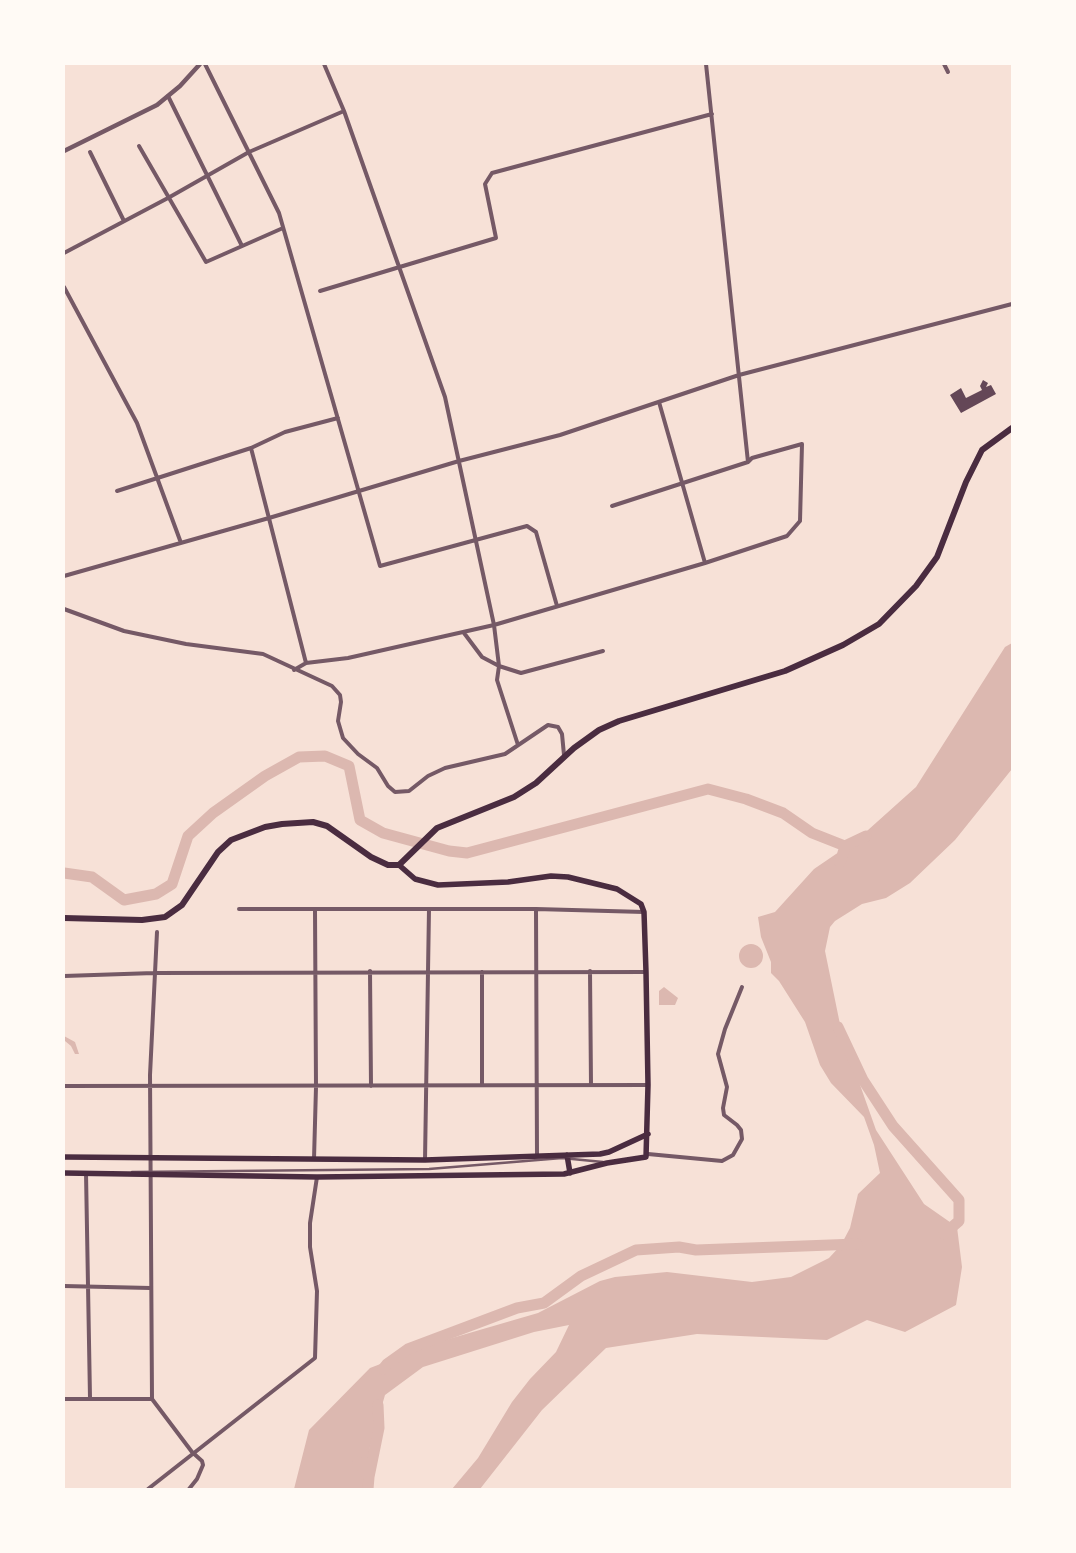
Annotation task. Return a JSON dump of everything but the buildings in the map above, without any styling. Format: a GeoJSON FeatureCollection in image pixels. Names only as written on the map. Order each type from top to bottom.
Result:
{"type":"FeatureCollection","features":[{"type":"Feature","properties":{"kind":"highway"},"geometry":{"type":"LineString","coordinates":[[64,918],[142,920],[165,917],[182,905],[218,852],[230,840],[257,829],[282,824],[313,822],[327,826],[371,857],[388,865],[398,864],[409,856],[429,834],[449,822],[514,797],[536,783],[564,756],[599,730],[619,721],[785,671],[818,658],[879,624],[905,600],[937,557],[966,482],[982,450],[1012,428]]}},
{"type":"Feature","properties":{"kind":"main road"},"geometry":{"type":"LineString","coordinates":[[64,1172],[317,1177],[570,1174],[607,1163],[642,1159],[648,1154],[646,972],[644,912],[640,904],[635,899],[616,889],[592,881],[550,876],[508,882],[438,885],[415,879],[398,864]]}},
{"type":"Feature","properties":{"kind":"main road"},"geometry":{"type":"LineString","coordinates":[[64,1158],[426,1160],[567,1155],[609,1152],[648,1134]]}},
{"type":"Feature","properties":{"kind":"main road"},"geometry":{"type":"LineString","coordinates":[[567,1155],[570,1174]]}},
{"type":"Feature","properties":{"kind":"street"},"geometry":{"type":"LineString","coordinates":[[64,151],[157,105],[200,64]]}},
{"type":"Feature","properties":{"kind":"street"},"geometry":{"type":"LineString","coordinates":[[205,64],[279,213],[380,566],[476,542],[527,526],[536,532],[557,606]]}},
{"type":"Feature","properties":{"kind":"street"},"geometry":{"type":"LineString","coordinates":[[324,64],[344,111],[445,398],[494,625],[499,666],[497,680],[518,745]]}},
{"type":"Feature","properties":{"kind":"street"},"geometry":{"type":"LineString","coordinates":[[706,64],[748,462]]}},
{"type":"Feature","properties":{"kind":"street"},"geometry":{"type":"LineString","coordinates":[[944,64],[948,72]]}},
{"type":"Feature","properties":{"kind":"street"},"geometry":{"type":"LineString","coordinates":[[168,96],[242,246]]}},
{"type":"Feature","properties":{"kind":"street"},"geometry":{"type":"LineString","coordinates":[[64,253],[168,198],[249,152],[344,111]]}},
{"type":"Feature","properties":{"kind":"street"},"geometry":{"type":"LineString","coordinates":[[320,291],[496,238],[485,184],[492,173],[712,114]]}},
{"type":"Feature","properties":{"kind":"street"},"geometry":{"type":"LineString","coordinates":[[140,146],[206,262],[283,228]]}},
{"type":"Feature","properties":{"kind":"street"},"geometry":{"type":"LineString","coordinates":[[90,152],[124,221]]}},
{"type":"Feature","properties":{"kind":"street"},"geometry":{"type":"LineString","coordinates":[[64,287],[138,423],[181,543]]}},
{"type":"Feature","properties":{"kind":"street"},"geometry":{"type":"LineString","coordinates":[[64,576],[269,518],[458,461],[560,435],[739,375],[1012,304]]}},
{"type":"Feature","properties":{"kind":"street"},"geometry":{"type":"LineString","coordinates":[[659,402],[705,563]]}},
{"type":"Feature","properties":{"kind":"street"},"geometry":{"type":"LineString","coordinates":[[117,491],[251,448],[285,432],[338,418]]}},
{"type":"Feature","properties":{"kind":"street"},"geometry":{"type":"LineString","coordinates":[[294,670],[306,663],[348,658],[494,625],[705,563],[787,536],[800,521],[802,444],[752,458],[748,462],[612,506]]}},
{"type":"Feature","properties":{"kind":"street"},"geometry":{"type":"LineString","coordinates":[[251,448],[306,663]]}},
{"type":"Feature","properties":{"kind":"street"},"geometry":{"type":"LineString","coordinates":[[64,609],[124,631],[186,644],[263,654],[337,690],[341,702],[338,721],[343,738],[358,754],[377,768],[388,786],[395,792],[409,791],[428,776],[445,768],[505,754],[542,728],[553,725],[562,734],[564,756]]}},
{"type":"Feature","properties":{"kind":"street"},"geometry":{"type":"LineString","coordinates":[[464,633],[482,657],[499,666],[521,673],[603,651]]}},
{"type":"Feature","properties":{"kind":"street"},"geometry":{"type":"LineString","coordinates":[[239,909],[536,909],[644,912]]}},
{"type":"Feature","properties":{"kind":"street"},"geometry":{"type":"LineString","coordinates":[[426,1160],[429,909]]}},
{"type":"Feature","properties":{"kind":"street"},"geometry":{"type":"LineString","coordinates":[[536,909],[536,1156]]}},
{"type":"Feature","properties":{"kind":"street"},"geometry":{"type":"LineString","coordinates":[[314,1159],[316,1087],[315,910]]}},
{"type":"Feature","properties":{"kind":"street"},"geometry":{"type":"LineString","coordinates":[[157,932],[150,1086],[152,1159],[150,1288],[152,1399],[203,1465],[197,1479],[189,1489]]}},
{"type":"Feature","properties":{"kind":"street"},"geometry":{"type":"LineString","coordinates":[[590,971],[591,1085]]}},
{"type":"Feature","properties":{"kind":"street"},"geometry":{"type":"LineString","coordinates":[[64,976],[154,972],[646,972]]}},
{"type":"Feature","properties":{"kind":"street"},"geometry":{"type":"LineString","coordinates":[[370,972],[371,1086]]}},
{"type":"Feature","properties":{"kind":"street"},"geometry":{"type":"LineString","coordinates":[[482,972],[482,1085]]}},
{"type":"Feature","properties":{"kind":"street"},"geometry":{"type":"LineString","coordinates":[[648,1154],[722,1161],[733,1154],[742,1139],[741,1130],[724,1115],[723,1108],[727,1088],[718,1054],[725,1029],[742,987]]}},
{"type":"Feature","properties":{"kind":"street"},"geometry":{"type":"LineString","coordinates":[[64,1086],[648,1085]]}},
{"type":"Feature","properties":{"kind":"street"},"geometry":{"type":"LineString","coordinates":[[152,1173],[428,1169],[562,1158],[607,1163]]}},
{"type":"Feature","properties":{"kind":"street"},"geometry":{"type":"LineString","coordinates":[[86,1172],[90,1398]]}},
{"type":"Feature","properties":{"kind":"street"},"geometry":{"type":"LineString","coordinates":[[148,1489],[192,1452],[315,1358],[317,1291],[310,1247],[310,1223],[317,1177]]}},
{"type":"Feature","properties":{"kind":"street"},"geometry":{"type":"LineString","coordinates":[[64,1286],[150,1288]]}},
{"type":"Feature","properties":{"kind":"street"},"geometry":{"type":"LineString","coordinates":[[64,1399],[152,1399]]}},
{"type":"Feature","properties":{"kind":"shaded area"},"geometry":{"type":"Polygon","coordinates":[[[1012,643],[1012,769],[955,840],[910,883],[886,898],[862,904],[835,921],[830,927],[825,951],[842,1034],[876,1130],[924,1204],[957,1227],[962,1267],[956,1305],[905,1332],[867,1320],[827,1340],[697,1334],[606,1348],[542,1410],[480,1489],[452,1489],[478,1458],[512,1402],[530,1379],[556,1352],[569,1325],[534,1332],[423,1367],[385,1395],[370,1447],[364,1489],[294,1489],[309,1430],[370,1368],[435,1343],[538,1313],[600,1281],[615,1277],[667,1272],[752,1282],[791,1277],[829,1258],[841,1245],[850,1228],[858,1194],[880,1173],[874,1145],[864,1117],[831,1083],[820,1065],[805,1022],[779,981],[771,973],[771,962],[761,937],[758,917],[775,912],[814,869],[858,839],[916,787],[1005,647],[1012,643]]]}},
{"type":"Feature","properties":{"kind":"shaded area"},"geometry":{"type":"Polygon","coordinates":[[[751,944],[759,948],[763,956],[759,964],[751,968],[743,964],[739,956],[743,948],[751,944]]]}},
{"type":"Feature","properties":{"kind":"shaded area"},"geometry":{"type":"Polygon","coordinates":[[[664,987],[678,998],[675,1005],[659,1005],[659,991],[664,987]]]}},
{"type":"Feature","properties":{"kind":"shaded area"},"geometry":{"type":"Polygon","coordinates":[[[64,1036],[75,1042],[79,1054],[75,1054],[71,1046],[65,1041],[64,1036]]]}},
{"type":"Feature","properties":{"kind":"waterway"},"geometry":{"type":"LineString","coordinates":[[64,873],[92,877],[124,900],[156,894],[172,884],[188,836],[213,813],[265,776],[299,757],[325,756],[349,766],[360,820],[383,833],[449,851],[467,853],[708,789],[746,799],[783,813],[812,833],[845,846]]}},
{"type":"Feature","properties":{"kind":"waterway"},"geometry":{"type":"LineString","coordinates":[[840,863],[845,846],[866,836]]}},
{"type":"Feature","properties":{"kind":"waterway"},"geometry":{"type":"LineString","coordinates":[[838,1027],[863,1080],[893,1126],[959,1200],[959,1221],[944,1234]]}},
{"type":"Feature","properties":{"kind":"waterway"},"geometry":{"type":"LineString","coordinates":[[383,1369],[408,1349],[517,1308],[544,1303],[581,1276],[636,1250],[679,1247],[696,1250],[857,1244]]}},
{"type":"Feature","properties":{"kind":"waterway"},"geometry":{"type":"LineString","coordinates":[[369,1477],[379,1428],[378,1405]]}},
{"type":"Feature","properties":{"kind":"waterway"},"geometry":{"type":"LineString","coordinates":[[358,1462],[369,1477],[368,1489]]}}]}
